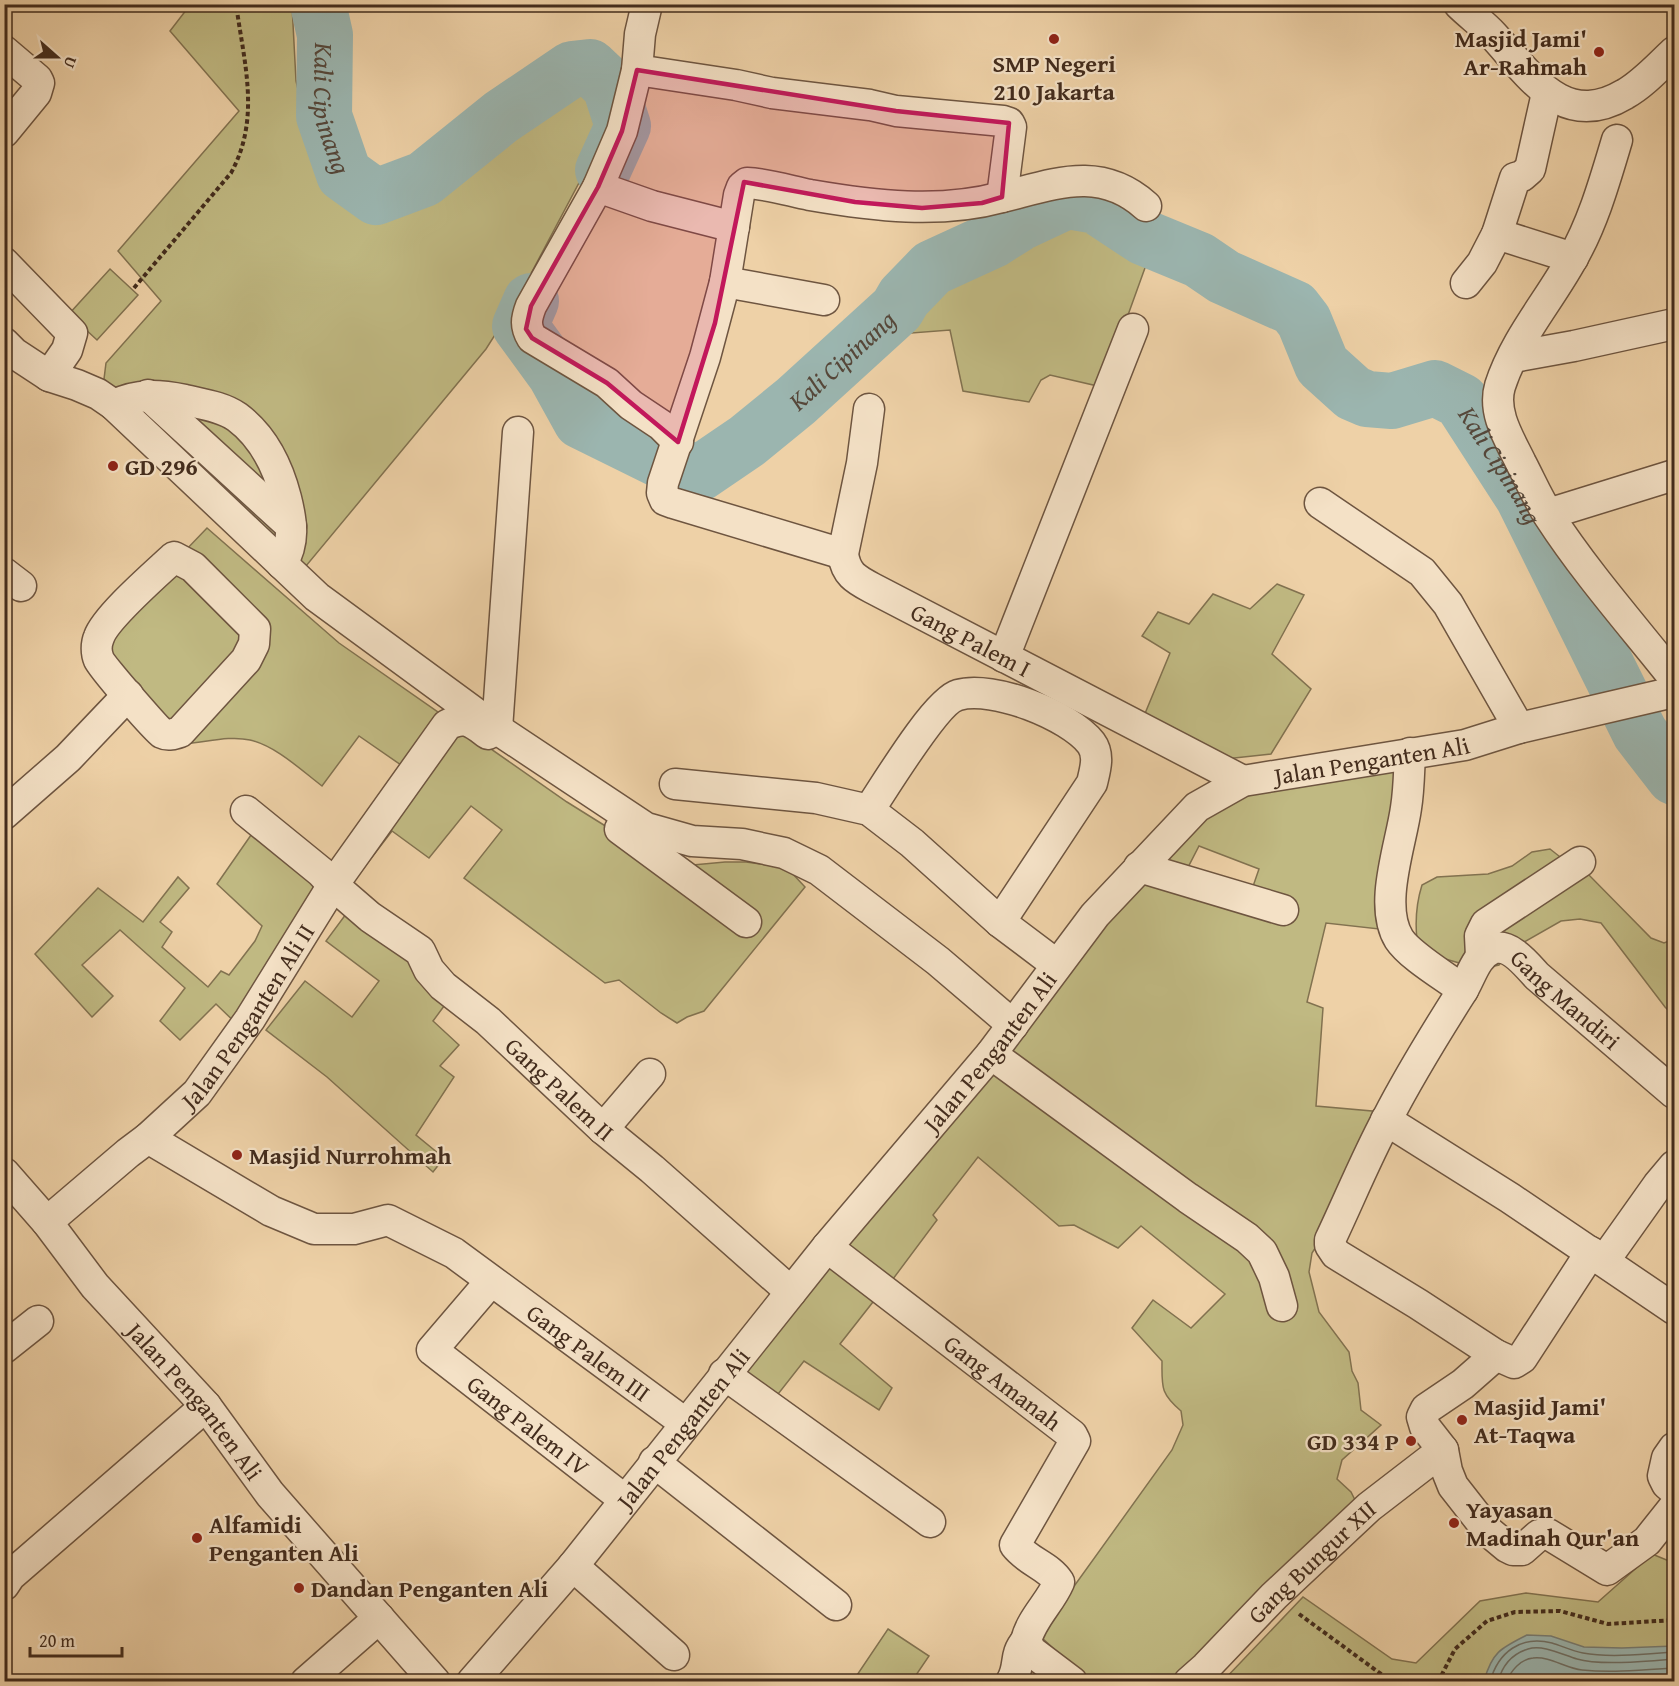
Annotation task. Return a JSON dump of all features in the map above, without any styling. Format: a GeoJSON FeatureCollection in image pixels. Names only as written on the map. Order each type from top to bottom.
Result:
{"type":"FeatureCollection","features":[{"type":"Feature","properties":{"kind":"street"},"geometry":{"type":"LineString","coordinates":[[647,4],[640,34],[637,70],[622,131],[598,187],[531,306],[526,318],[526,328],[532,338],[607,383],[631,405],[661,425],[674,453]]}},
{"type":"Feature","properties":{"kind":"street"},"geometry":{"type":"LineString","coordinates":[[1459,4],[1492,33],[1532,80],[1547,93],[1567,104],[1587,107],[1612,101],[1627,93],[1674,52]]}},
{"type":"Feature","properties":{"kind":"street"},"geometry":{"type":"LineString","coordinates":[[4,51],[39,83],[36,93],[4,132]]}},
{"type":"Feature","properties":{"kind":"street"},"geometry":{"type":"LineString","coordinates":[[637,70],[736,85],[783,95],[870,105],[896,111],[1004,121],[1009,123],[1011,128],[1002,197]]}},
{"type":"Feature","properties":{"kind":"street"},"geometry":{"type":"LineString","coordinates":[[1466,283],[1482,263],[1497,234],[1515,178],[1522,176],[1530,169],[1547,93]]}},
{"type":"Feature","properties":{"kind":"street"},"geometry":{"type":"LineString","coordinates":[[1617,140],[1585,233],[1573,258],[1535,316],[1513,357],[1500,387],[1498,407],[1504,428],[1548,514],[1602,588],[1668,689]]}},
{"type":"Feature","properties":{"kind":"street"},"geometry":{"type":"LineString","coordinates":[[869,409],[862,463],[843,555],[665,500],[662,493],[705,357],[725,282],[739,195],[742,187],[747,183],[855,202],[922,207],[960,207],[1076,180],[1103,182],[1122,188],[1146,206]]}},
{"type":"Feature","properties":{"kind":"street"},"geometry":{"type":"LineString","coordinates":[[598,187],[652,206],[734,227]]}},
{"type":"Feature","properties":{"kind":"street"},"geometry":{"type":"LineString","coordinates":[[1497,234],[1573,258]]}},
{"type":"Feature","properties":{"kind":"street"},"geometry":{"type":"LineString","coordinates":[[4,263],[72,333],[67,350],[48,376]]}},
{"type":"Feature","properties":{"kind":"street"},"geometry":{"type":"LineString","coordinates":[[725,282],[824,300]]}},
{"type":"Feature","properties":{"kind":"street"},"geometry":{"type":"LineString","coordinates":[[1513,357],[1674,324]]}},
{"type":"Feature","properties":{"kind":"street"},"geometry":{"type":"LineString","coordinates":[[1004,657],[1133,329]]}},
{"type":"Feature","properties":{"kind":"street"},"geometry":{"type":"LineString","coordinates":[[4,343],[14,353],[48,376],[98,394],[114,405],[317,597],[496,729],[646,828],[692,841],[742,844],[784,853],[819,870],[938,961],[1012,1025]]}},
{"type":"Feature","properties":{"kind":"street"},"geometry":{"type":"LineString","coordinates":[[114,405],[128,398],[148,394],[212,406],[237,417],[262,442],[274,461],[282,483],[290,512],[292,537],[289,551],[282,564]]}},
{"type":"Feature","properties":{"kind":"street"},"geometry":{"type":"LineString","coordinates":[[148,394],[291,526]]}},
{"type":"Feature","properties":{"kind":"street"},"geometry":{"type":"LineString","coordinates":[[496,729],[518,432]]}},
{"type":"Feature","properties":{"kind":"street"},"geometry":{"type":"LineString","coordinates":[[1548,514],[1674,475]]}},
{"type":"Feature","properties":{"kind":"street"},"geometry":{"type":"LineString","coordinates":[[1320,503],[1422,572],[1448,604],[1519,729]]}},
{"type":"Feature","properties":{"kind":"street","name":"Gang Palem I"},"geometry":{"type":"LineString","coordinates":[[843,555],[845,568],[857,579],[1243,781]]}},
{"type":"Feature","properties":{"kind":"street"},"geometry":{"type":"LineString","coordinates":[[174,557],[193,567],[255,629],[254,644],[246,660],[180,732],[172,735],[162,733],[128,695],[99,661],[96,650],[99,637],[112,618],[174,557]]}},
{"type":"Feature","properties":{"kind":"street","name":"Jalan Penganten Ali"},"geometry":{"type":"LineString","coordinates":[[472,1682],[573,1566],[827,1247],[991,1054],[1095,915],[1197,807],[1243,781],[1465,745],[1668,689]]}},
{"type":"Feature","properties":{"kind":"street"},"geometry":{"type":"LineString","coordinates":[[869,810],[939,709],[956,695],[980,694],[1021,701],[1068,723],[1092,744],[1097,763],[1092,783],[1000,922]]}},
{"type":"Feature","properties":{"kind":"street"},"geometry":{"type":"LineString","coordinates":[[4,814],[68,758],[128,695]]}},
{"type":"Feature","properties":{"kind":"street","name":"Jalan Penganten Ali II"},"geometry":{"type":"LineString","coordinates":[[47,1222],[148,1138],[197,1093],[250,1019],[333,885],[447,725],[458,720],[470,721],[746,922]]}},
{"type":"Feature","properties":{"kind":"street"},"geometry":{"type":"LineString","coordinates":[[1410,753],[1406,807],[1390,896],[1393,922],[1398,938],[1407,948],[1463,990]]}},
{"type":"Feature","properties":{"kind":"street"},"geometry":{"type":"LineString","coordinates":[[675,784],[816,798],[869,810],[912,843],[1000,922],[1057,965]]}},
{"type":"Feature","properties":{"kind":"street","name":"Gang Palem II"},"geometry":{"type":"LineString","coordinates":[[246,811],[321,872],[370,916],[420,951],[429,970],[443,986],[488,1022],[603,1129],[652,1169],[791,1292]]}},
{"type":"Feature","properties":{"kind":"street"},"geometry":{"type":"LineString","coordinates":[[1481,956],[1480,936],[1486,924],[1580,862]]}},
{"type":"Feature","properties":{"kind":"street"},"geometry":{"type":"LineString","coordinates":[[1139,867],[1283,910]]}},
{"type":"Feature","properties":{"kind":"street","name":"Gang Mandiri"},"geometry":{"type":"LineString","coordinates":[[1496,1355],[1331,1250],[1330,1240],[1386,1120],[1481,956],[1494,948],[1502,948],[1516,955],[1537,976],[1674,1093]]}},
{"type":"Feature","properties":{"kind":"street"},"geometry":{"type":"LineString","coordinates":[[991,1054],[1188,1198],[1247,1238],[1262,1251],[1274,1277],[1282,1306]]}},
{"type":"Feature","properties":{"kind":"street"},"geometry":{"type":"LineString","coordinates":[[603,1129],[650,1074]]}},
{"type":"Feature","properties":{"kind":"street"},"geometry":{"type":"LineString","coordinates":[[1386,1120],[1597,1256],[1674,1309]]}},
{"type":"Feature","properties":{"kind":"street"},"geometry":{"type":"LineString","coordinates":[[148,1138],[271,1211],[314,1230],[354,1229],[388,1220],[454,1252],[491,1281]]}},
{"type":"Feature","properties":{"kind":"street"},"geometry":{"type":"LineString","coordinates":[[1674,1166],[1597,1256],[1522,1358],[1514,1363],[1496,1355],[1462,1384],[1426,1409],[1422,1417],[1425,1427],[1443,1450],[1447,1472],[1454,1486],[1489,1532],[1513,1550],[1522,1550],[1539,1535],[1548,1534],[1607,1570],[1647,1541],[1674,1507]]}},
{"type":"Feature","properties":{"kind":"street","name":"Jalan Penganten Ali"},"geometry":{"type":"LineString","coordinates":[[4,1173],[47,1222],[95,1286],[206,1406],[270,1494],[435,1682]]}},
{"type":"Feature","properties":{"kind":"street","name":"Gang Amanah"},"geometry":{"type":"LineString","coordinates":[[827,1247],[1072,1435],[1075,1441],[1015,1545],[1029,1560],[1054,1574],[1059,1582],[1028,1629],[1026,1641]]}},
{"type":"Feature","properties":{"kind":"street","name":"Gang Palem IV"},"geometry":{"type":"LineString","coordinates":[[491,1281],[432,1350],[625,1500]]}},
{"type":"Feature","properties":{"kind":"street","name":"Gang Palem III"},"geometry":{"type":"LineString","coordinates":[[491,1281],[685,1423]]}},
{"type":"Feature","properties":{"kind":"street"},"geometry":{"type":"LineString","coordinates":[[4,1348],[38,1321]]}},
{"type":"Feature","properties":{"kind":"street"},"geometry":{"type":"LineString","coordinates":[[724,1374],[930,1522]]}},
{"type":"Feature","properties":{"kind":"street"},"geometry":{"type":"LineString","coordinates":[[4,1586],[10,1576],[206,1406]]}},
{"type":"Feature","properties":{"kind":"street"},"geometry":{"type":"LineString","coordinates":[[1674,1448],[1667,1458],[1663,1476],[1674,1490]]}},
{"type":"Feature","properties":{"kind":"street","name":"Gang Bungur XII"},"geometry":{"type":"LineString","coordinates":[[1189,1682],[1274,1596],[1369,1507],[1443,1450]]}},
{"type":"Feature","properties":{"kind":"street"},"geometry":{"type":"LineString","coordinates":[[654,1462],[836,1605]]}},
{"type":"Feature","properties":{"kind":"street"},"geometry":{"type":"LineString","coordinates":[[573,1566],[675,1655]]}},
{"type":"Feature","properties":{"kind":"street"},"geometry":{"type":"LineString","coordinates":[[306,1682],[379,1618]]}},
{"type":"Feature","properties":{"kind":"street"},"geometry":{"type":"LineString","coordinates":[[1011,1682],[1017,1672],[1017,1651],[1026,1641],[1031,1651],[1072,1682]]}},
{"type":"Feature","properties":{"kind":"path"},"geometry":{"type":"LineString","coordinates":[[134,288],[231,173],[241,155],[248,124],[249,97],[236,4]]}},
{"type":"Feature","properties":{"kind":"path"},"geometry":{"type":"LineString","coordinates":[[1274,1596],[1392,1682]]}},
{"type":"Feature","properties":{"kind":"path"},"geometry":{"type":"LineString","coordinates":[[1438,1682],[1455,1649],[1487,1621],[1515,1612],[1560,1611],[1608,1624],[1672,1619],[1674,1612]]}},
{"type":"Feature","properties":{"kind":"highlighted area"},"geometry":{"type":"Polygon","coordinates":[[[637,70],[896,111],[1009,123],[1002,197],[982,203],[922,208],[855,202],[744,182],[715,323],[678,442],[607,383],[532,338],[526,329],[531,306],[598,187],[622,131],[637,70]]]}},
{"type":"Feature","properties":{"kind":"shaded area"},"geometry":{"type":"Polygon","coordinates":[[[190,5],[292,5],[296,81],[315,164],[366,209],[434,198],[571,87],[595,98],[611,115],[608,128],[517,300],[486,349],[306,566],[239,502],[119,396],[104,379],[106,363],[161,301],[118,251],[239,111],[170,31],[190,5]]]}},
{"type":"Feature","properties":{"kind":"shaded area"},"geometry":{"type":"Polygon","coordinates":[[[1052,217],[1074,218],[1113,231],[1150,254],[1102,387],[1050,375],[1041,380],[1029,402],[963,391],[950,330],[899,334],[904,317],[929,293],[1025,231],[1052,217]]]}},
{"type":"Feature","properties":{"kind":"shaded area"},"geometry":{"type":"Polygon","coordinates":[[[110,269],[138,295],[97,340],[69,314],[110,269]]]}},
{"type":"Feature","properties":{"kind":"shaded area"},"geometry":{"type":"Polygon","coordinates":[[[207,528],[339,643],[567,802],[663,862],[682,866],[746,862],[774,866],[789,870],[805,887],[704,1011],[677,1023],[619,980],[605,983],[464,878],[502,830],[471,806],[429,858],[392,831],[349,887],[401,765],[359,736],[322,786],[279,753],[260,743],[242,739],[225,739],[183,744],[85,665],[88,652],[207,528]]]}},
{"type":"Feature","properties":{"kind":"shaded area"},"geometry":{"type":"Polygon","coordinates":[[[1277,584],[1304,595],[1272,654],[1311,689],[1271,754],[1225,759],[1144,716],[1170,653],[1142,636],[1158,612],[1189,624],[1213,594],[1250,609],[1277,584]]]}},
{"type":"Feature","properties":{"kind":"shaded area"},"geometry":{"type":"Polygon","coordinates":[[[1410,760],[1397,931],[1326,923],[1307,1002],[1323,1008],[1316,1106],[1383,1112],[1335,1216],[1312,1253],[1309,1272],[1319,1312],[1349,1352],[1352,1371],[1358,1383],[1361,1410],[1381,1425],[1342,1460],[1337,1479],[1351,1492],[1355,1500],[1176,1681],[1088,1681],[1039,1635],[1172,1450],[1183,1425],[1181,1411],[1169,1399],[1164,1389],[1162,1361],[1132,1328],[1153,1300],[1191,1328],[1225,1294],[1141,1226],[1118,1248],[1074,1225],[1059,1226],[978,1157],[933,1215],[937,1220],[887,1287],[840,1253],[1140,870],[1250,895],[1259,869],[1199,846],[1184,875],[1147,865],[1223,782],[1410,760]]]}},
{"type":"Feature","properties":{"kind":"shaded area"},"geometry":{"type":"Polygon","coordinates":[[[258,825],[305,862],[318,893],[243,1030],[216,1004],[180,1040],[160,1021],[185,988],[120,930],[82,965],[113,996],[92,1017],[35,954],[98,888],[143,922],[178,877],[189,888],[160,922],[172,932],[162,947],[208,987],[221,971],[229,975],[255,941],[262,926],[217,884],[258,825]]]}},
{"type":"Feature","properties":{"kind":"shaded area"},"geometry":{"type":"Polygon","coordinates":[[[1550,849],[1589,875],[1651,938],[1664,943],[1674,939],[1674,1016],[1601,923],[1580,919],[1561,921],[1510,950],[1499,965],[1485,968],[1442,958],[1417,940],[1416,912],[1422,885],[1437,877],[1488,874],[1512,866],[1532,852],[1550,849]]]}},
{"type":"Feature","properties":{"kind":"shaded area"},"geometry":{"type":"Polygon","coordinates":[[[349,910],[416,950],[450,998],[433,1021],[459,1045],[440,1066],[454,1077],[416,1135],[444,1158],[433,1172],[327,1077],[266,1030],[305,981],[352,1017],[379,981],[326,941],[349,910]]]}},
{"type":"Feature","properties":{"kind":"shaded area"},"geometry":{"type":"Polygon","coordinates":[[[837,1258],[880,1293],[840,1344],[892,1388],[879,1410],[804,1361],[771,1403],[739,1381],[837,1258]]]}},
{"type":"Feature","properties":{"kind":"shaded area"},"geometry":{"type":"Polygon","coordinates":[[[1652,1554],[1674,1563],[1674,1681],[1222,1682],[1303,1597],[1392,1659],[1416,1663],[1480,1601],[1526,1593],[1598,1602],[1652,1554]]]}},
{"type":"Feature","properties":{"kind":"shaded area"},"geometry":{"type":"Polygon","coordinates":[[[888,1629],[929,1656],[912,1681],[853,1681],[888,1629]]]}},
{"type":"Feature","properties":{"kind":"water"},"geometry":{"type":"Polygon","coordinates":[[[1527,1635],[1551,1636],[1584,1647],[1674,1646],[1674,1681],[1484,1681],[1494,1657],[1510,1644],[1527,1635]]]}},
{"type":"Feature","properties":{"kind":"waterway","name":"Kali Cipinang"},"geometry":{"type":"LineString","coordinates":[[318,4],[325,35],[324,116],[344,174],[376,197],[424,179],[501,117],[572,69],[590,67],[610,86],[623,126],[603,170]]}},
{"type":"Feature","properties":{"kind":"waterway","name":"Kali Cipinang"},"geometry":{"type":"LineString","coordinates":[[531,301],[520,326],[555,374],[581,421],[658,459],[700,473],[747,441],[796,401],[897,309],[904,297],[932,268],[993,240],[1020,223],[1067,201],[1096,206],[1143,237],[1199,260],[1224,277],[1294,308],[1304,321],[1322,365],[1353,393],[1367,399],[1392,401],[1435,388],[1461,401],[1523,497],[1640,733],[1674,777]]}},
{"type":"Feature","properties":{"kind":"place","name":"SMP Negeri 210 Jakarta"},"geometry":{"type":"Point","coordinates":[1054,39]}},
{"type":"Feature","properties":{"kind":"place","name":"Masjid Jami' Ar-Rahmah"},"geometry":{"type":"Point","coordinates":[1599,52]}},
{"type":"Feature","properties":{"kind":"place","name":"GD 296"},"geometry":{"type":"Point","coordinates":[113,466]}},
{"type":"Feature","properties":{"kind":"place","name":"Masjid Nurrohmah"},"geometry":{"type":"Point","coordinates":[237,1155]}},
{"type":"Feature","properties":{"kind":"place","name":"Masjid Jami' At-Taqwa"},"geometry":{"type":"Point","coordinates":[1462,1420]}},
{"type":"Feature","properties":{"kind":"place","name":"GD 334 P"},"geometry":{"type":"Point","coordinates":[1411,1441]}},
{"type":"Feature","properties":{"kind":"place","name":"Yayasan Madinah Qur'an"},"geometry":{"type":"Point","coordinates":[1454,1523]}},
{"type":"Feature","properties":{"kind":"place","name":"Alfamidi Penganten Ali"},"geometry":{"type":"Point","coordinates":[197,1538]}},
{"type":"Feature","properties":{"kind":"place","name":"Dandan Penganten Ali"},"geometry":{"type":"Point","coordinates":[299,1588]}}]}
